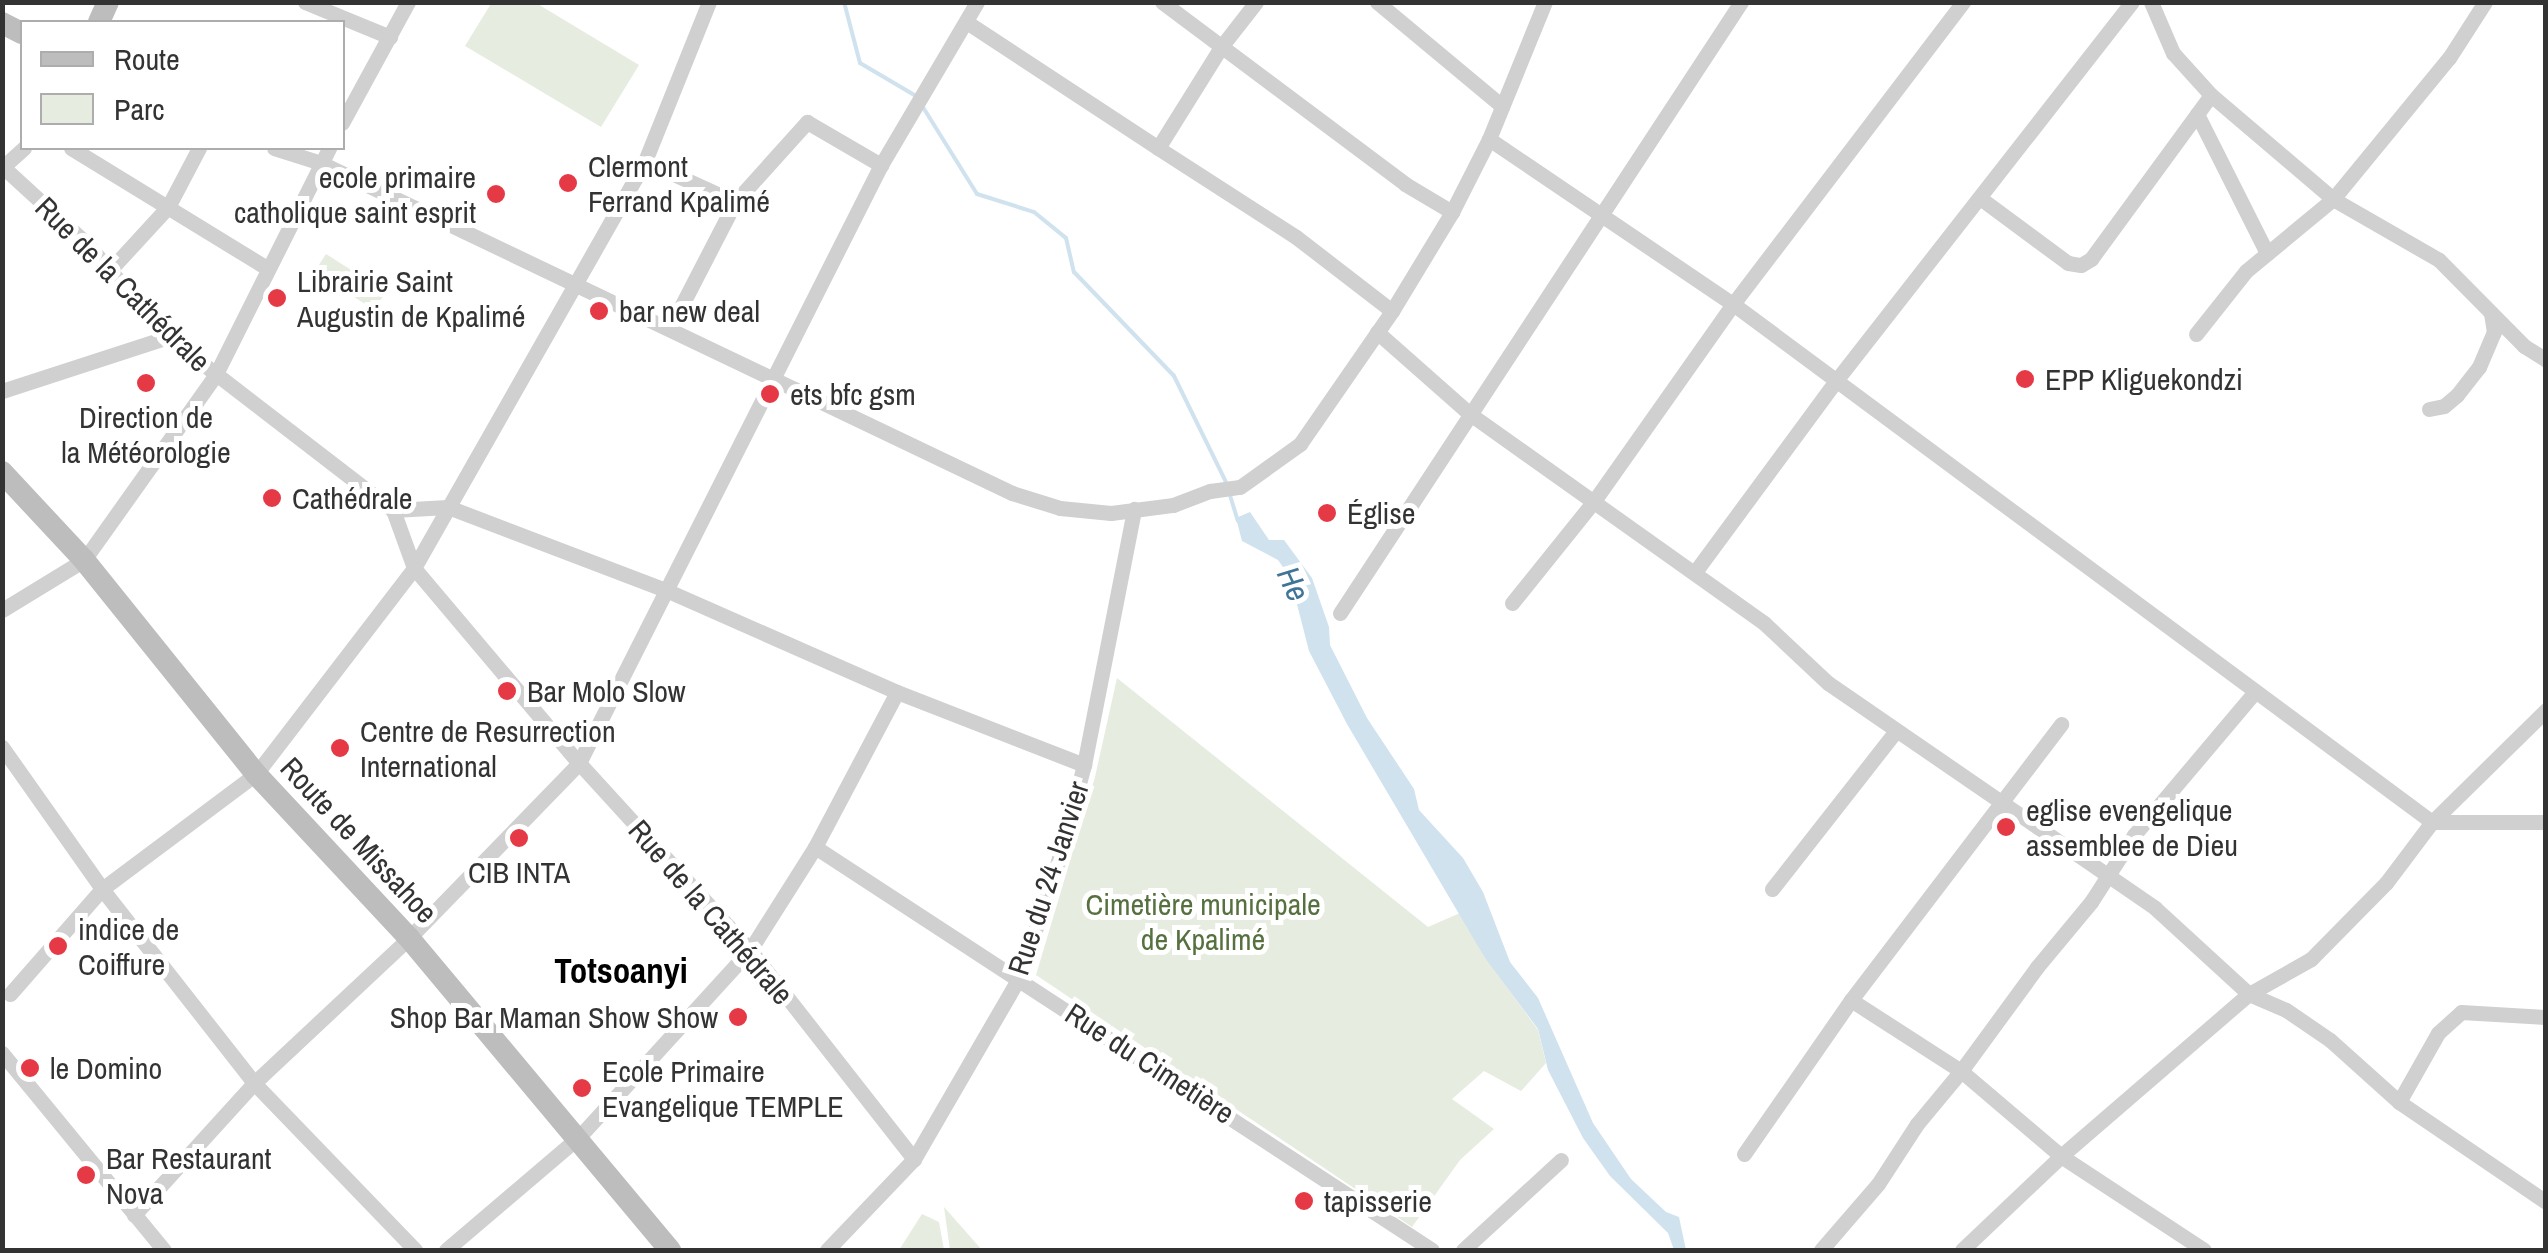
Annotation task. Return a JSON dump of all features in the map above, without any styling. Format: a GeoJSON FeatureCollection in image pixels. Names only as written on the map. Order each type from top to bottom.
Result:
{"type":"FeatureCollection","features":[{"type":"Feature","properties":{"kind":"main road","name":"Route de Missahoe"},"geometry":{"type":"LineString","coordinates":[[2,472],[84,560],[256,774],[409,938],[579,1136],[670,1250]]}},
{"type":"Feature","properties":{"kind":"street"},"geometry":{"type":"LineString","coordinates":[[306,2],[390,36]]}},
{"type":"Feature","properties":{"kind":"street"},"geometry":{"type":"LineString","coordinates":[[345,118],[408,2]]}},
{"type":"Feature","properties":{"kind":"street"},"geometry":{"type":"LineString","coordinates":[[5,993],[102,888],[256,774],[414,568],[645,161],[709,2]]}},
{"type":"Feature","properties":{"kind":"street"},"geometry":{"type":"LineString","coordinates":[[134,1215],[254,1083],[409,938],[579,763],[882,165],[977,2]]}},
{"type":"Feature","properties":{"kind":"street"},"geometry":{"type":"LineString","coordinates":[[1162,2],[1405,184],[1452,212]]}},
{"type":"Feature","properties":{"kind":"street"},"geometry":{"type":"LineString","coordinates":[[1158,148],[1221,46],[1256,2]]}},
{"type":"Feature","properties":{"kind":"street"},"geometry":{"type":"LineString","coordinates":[[1377,2],[1502,106]]}},
{"type":"Feature","properties":{"kind":"street"},"geometry":{"type":"LineString","coordinates":[[280,150],[321,163],[1012,494],[1060,508],[1111,513],[1173,505],[1232,489],[1300,444],[1392,311],[1452,212],[1489,139],[1545,2]]}},
{"type":"Feature","properties":{"kind":"street"},"geometry":{"type":"LineString","coordinates":[[1340,613],[1742,2]]}},
{"type":"Feature","properties":{"kind":"street"},"geometry":{"type":"LineString","coordinates":[[1512,604],[1594,502],[1733,304],[1963,2]]}},
{"type":"Feature","properties":{"kind":"street"},"geometry":{"type":"LineString","coordinates":[[1695,572],[1834,382],[2132,2]]}},
{"type":"Feature","properties":{"kind":"street"},"geometry":{"type":"LineString","coordinates":[[2152,2],[2173,53],[2211,95],[2333,199],[2440,260],[2524,346],[2546,360]]}},
{"type":"Feature","properties":{"kind":"street"},"geometry":{"type":"LineString","coordinates":[[2196,334],[2246,271],[2333,199],[2449,58],[2485,2]]}},
{"type":"Feature","properties":{"kind":"street"},"geometry":{"type":"LineString","coordinates":[[968,23],[1296,236],[1392,311]]}},
{"type":"Feature","properties":{"kind":"street"},"geometry":{"type":"LineString","coordinates":[[1980,198],[2068,263],[2081,265],[2091,259],[2211,95]]}},
{"type":"Feature","properties":{"kind":"street"},"geometry":{"type":"LineString","coordinates":[[2197,114],[2267,253]]}},
{"type":"Feature","properties":{"kind":"street"},"geometry":{"type":"LineString","coordinates":[[670,328],[735,202],[807,122],[882,165]]}},
{"type":"Feature","properties":{"kind":"street"},"geometry":{"type":"LineString","coordinates":[[1489,139],[1733,304],[2432,822],[2546,822]]}},
{"type":"Feature","properties":{"kind":"street"},"geometry":{"type":"LineString","coordinates":[[74,150],[267,268]]}},
{"type":"Feature","properties":{"kind":"street"},"geometry":{"type":"LineString","coordinates":[[110,270],[168,207],[198,150]]}},
{"type":"Feature","properties":{"kind":"street"},"geometry":{"type":"LineString","coordinates":[[2,610],[84,560],[215,376],[328,150]]}},
{"type":"Feature","properties":{"kind":"street"},"geometry":{"type":"LineString","coordinates":[[645,161],[735,202]]}},
{"type":"Feature","properties":{"kind":"street","name":"Rue de la Cathédrale"},"geometry":{"type":"LineString","coordinates":[[3,166],[110,270],[168,337],[393,510],[414,568],[579,763],[750,950],[914,1160]]}},
{"type":"Feature","properties":{"kind":"street"},"geometry":{"type":"LineString","coordinates":[[2429,409],[2444,406],[2457,395],[2478,367],[2494,332],[2491,314]]}},
{"type":"Feature","properties":{"kind":"street"},"geometry":{"type":"LineString","coordinates":[[1376,332],[1470,414],[1695,572],[1895,732],[2156,908],[2250,994],[2286,1010],[2330,1040],[2399,1102],[2546,1202]]}},
{"type":"Feature","properties":{"kind":"street"},"geometry":{"type":"LineString","coordinates":[[2,391],[168,337]]}},
{"type":"Feature","properties":{"kind":"street"},"geometry":{"type":"LineString","coordinates":[[393,510],[448,507],[668,591],[897,692],[1084,765]]}},
{"type":"Feature","properties":{"kind":"street","name":"Rue du 24 Janvier"},"geometry":{"type":"LineString","coordinates":[[827,1250],[914,1160],[1019,978],[1084,765],[1134,508]]}},
{"type":"Feature","properties":{"kind":"street"},"geometry":{"type":"LineString","coordinates":[[446,1250],[579,1136],[750,950],[816,847],[897,692]]}},
{"type":"Feature","properties":{"kind":"street"},"geometry":{"type":"LineString","coordinates":[[1821,1250],[1878,1184],[1918,1124],[1961,1072],[2134,835],[2255,692]]}},
{"type":"Feature","properties":{"kind":"street"},"geometry":{"type":"LineString","coordinates":[[1962,1250],[2061,1156],[2250,994],[2311,959],[2386,884],[2432,822],[2546,710]]}},
{"type":"Feature","properties":{"kind":"street"},"geometry":{"type":"LineString","coordinates":[[1744,1154],[1851,1000],[2004,804],[2061,724]]}},
{"type":"Feature","properties":{"kind":"street"},"geometry":{"type":"LineString","coordinates":[[1772,889],[1895,732]]}},
{"type":"Feature","properties":{"kind":"street"},"geometry":{"type":"LineString","coordinates":[[2,747],[102,888],[254,1083],[415,1250]]}},
{"type":"Feature","properties":{"kind":"street","name":"Rue du Cimetière"},"geometry":{"type":"LineString","coordinates":[[816,847],[1432,1250]]}},
{"type":"Feature","properties":{"kind":"street"},"geometry":{"type":"LineString","coordinates":[[1851,1000],[1961,1072],[2061,1156],[2204,1250]]}},
{"type":"Feature","properties":{"kind":"street"},"geometry":{"type":"LineString","coordinates":[[2399,1102],[2438,1033],[2461,1012],[2546,1017]]}},
{"type":"Feature","properties":{"kind":"street"},"geometry":{"type":"LineString","coordinates":[[2,1053],[164,1250]]}},
{"type":"Feature","properties":{"kind":"street"},"geometry":{"type":"LineString","coordinates":[[1464,1250],[1562,1160]]}},
{"type":"Feature","properties":{"kind":"green space"},"geometry":{"type":"Polygon","coordinates":[[[492,2],[536,3],[639,65],[601,127],[465,46],[492,2]]]}},
{"type":"Feature","properties":{"kind":"green space"},"geometry":{"type":"Polygon","coordinates":[[[326,254],[386,292],[374,310],[315,271],[326,254]]]}},
{"type":"Feature","properties":{"kind":"green space","name":"Cimetière municipale de Kpalimé"},"geometry":{"type":"Polygon","coordinates":[[[1117,678],[1428,927],[1460,913],[1484,956],[1538,1030],[1546,1063],[1521,1091],[1484,1071],[1452,1099],[1494,1129],[1460,1160],[1412,1227],[1036,975],[1095,777],[1117,678]]]}},
{"type":"Feature","properties":{"kind":"green space"},"geometry":{"type":"Polygon","coordinates":[[[944,1207],[982,1250],[950,1250],[944,1207]]]}},
{"type":"Feature","properties":{"kind":"green space"},"geometry":{"type":"Polygon","coordinates":[[[922,1214],[939,1222],[944,1250],[899,1250],[922,1214]]]}},
{"type":"Feature","properties":{"kind":"water"},"geometry":{"type":"Polygon","coordinates":[[[1250,512],[1269,540],[1284,540],[1312,578],[1329,627],[1330,645],[1367,718],[1414,789],[1419,810],[1463,858],[1483,892],[1510,962],[1538,998],[1593,1123],[1631,1179],[1666,1212],[1679,1217],[1686,1250],[1674,1250],[1668,1233],[1610,1176],[1583,1138],[1548,1070],[1538,1029],[1485,958],[1347,724],[1309,651],[1290,577],[1278,560],[1242,541],[1236,518],[1250,512]]]}},
{"type":"Feature","properties":{"kind":"waterway","name":"He"},"geometry":{"type":"LineString","coordinates":[[844,2],[860,63],[916,96]]}},
{"type":"Feature","properties":{"kind":"waterway","name":"He"},"geometry":{"type":"LineString","coordinates":[[921,104],[977,194],[1034,212],[1066,238],[1074,272],[1174,376],[1226,482]]}},
{"type":"Feature","properties":{"kind":"waterway","name":"He"},"geometry":{"type":"LineString","coordinates":[[1229,492],[1238,521]]}},
{"type":"Feature","properties":{"kind":"place","name":"Clermont Ferrand Kpalimé"},"geometry":{"type":"Point","coordinates":[568,183]}},
{"type":"Feature","properties":{"kind":"place","name":"ecole primaire catholique saint esprit"},"geometry":{"type":"Point","coordinates":[496,194]}},
{"type":"Feature","properties":{"kind":"place","name":"Librairie Saint Augustin de Kpalimé"},"geometry":{"type":"Point","coordinates":[277,298]}},
{"type":"Feature","properties":{"kind":"place","name":"bar new deal"},"geometry":{"type":"Point","coordinates":[599,311]}},
{"type":"Feature","properties":{"kind":"place","name":"EPP Kliguekondzi"},"geometry":{"type":"Point","coordinates":[2025,379]}},
{"type":"Feature","properties":{"kind":"place","name":"Direction de la Météorologie"},"geometry":{"type":"Point","coordinates":[146,383]}},
{"type":"Feature","properties":{"kind":"place","name":"ets bfc gsm"},"geometry":{"type":"Point","coordinates":[770,394]}},
{"type":"Feature","properties":{"kind":"place","name":"Cathédrale"},"geometry":{"type":"Point","coordinates":[272,498]}},
{"type":"Feature","properties":{"kind":"place","name":"Église"},"geometry":{"type":"Point","coordinates":[1327,513]}},
{"type":"Feature","properties":{"kind":"place","name":"Bar Molo Slow"},"geometry":{"type":"Point","coordinates":[507,691]}},
{"type":"Feature","properties":{"kind":"place","name":"Centre de Resurrection International"},"geometry":{"type":"Point","coordinates":[340,748]}},
{"type":"Feature","properties":{"kind":"place","name":"eglise evengelique assemblee de Dieu"},"geometry":{"type":"Point","coordinates":[2006,827]}},
{"type":"Feature","properties":{"kind":"place","name":"CIB INTA"},"geometry":{"type":"Point","coordinates":[519,838]}},
{"type":"Feature","properties":{"kind":"place","name":"indice de Coiffure"},"geometry":{"type":"Point","coordinates":[58,946]}},
{"type":"Feature","properties":{"kind":"place","name":"Shop Bar Maman Show Show"},"geometry":{"type":"Point","coordinates":[738,1017]}},
{"type":"Feature","properties":{"kind":"place","name":"le Domino"},"geometry":{"type":"Point","coordinates":[30,1068]}},
{"type":"Feature","properties":{"kind":"place","name":"Ecole Primaire Evangelique TEMPLE"},"geometry":{"type":"Point","coordinates":[582,1088]}},
{"type":"Feature","properties":{"kind":"place","name":"Bar Restaurant Nova"},"geometry":{"type":"Point","coordinates":[86,1175]}},
{"type":"Feature","properties":{"kind":"place","name":"tapisserie"},"geometry":{"type":"Point","coordinates":[1304,1201]}},
{"type":"Feature","properties":{"kind":"district","name":"Totsoanyi"},"geometry":{"type":"Point","coordinates":[621,971]}}]}
